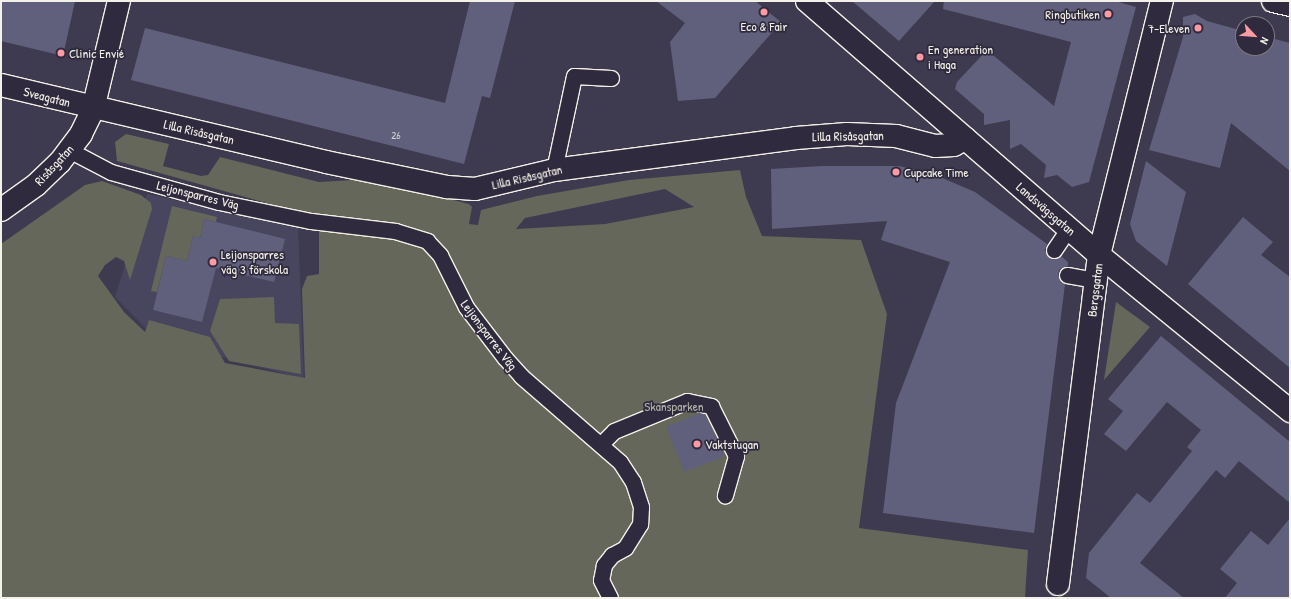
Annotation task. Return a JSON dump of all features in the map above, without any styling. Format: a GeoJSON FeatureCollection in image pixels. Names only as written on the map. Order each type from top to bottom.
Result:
{"type":"FeatureCollection","features":[{"type":"Feature","properties":{"kind":"street","name":"Risåsgatan"},"geometry":{"type":"LineString","coordinates":[[1,210],[36,185],[82,134],[93,109],[119,1]]}},
{"type":"Feature","properties":{"kind":"street","name":"Landsvägsgatan"},"geometry":{"type":"LineString","coordinates":[[807,1],[1099,254],[1290,411]]}},
{"type":"Feature","properties":{"kind":"street","name":"Bergsgatan"},"geometry":{"type":"LineString","coordinates":[[1058,584],[1099,254],[1162,1]]}},
{"type":"Feature","properties":{"kind":"street"},"geometry":{"type":"LineString","coordinates":[[1273,1],[1290,5]]}},
{"type":"Feature","properties":{"kind":"street","name":"Sveagatan"},"geometry":{"type":"LineString","coordinates":[[1,85],[93,109]]}},
{"type":"Feature","properties":{"kind":"street","name":"Lilla Risåsgatan"},"geometry":{"type":"LineString","coordinates":[[93,109],[447,187],[475,190],[554,170],[796,138],[847,134],[896,136],[935,146],[954,145],[965,139]]}},
{"type":"Feature","properties":{"kind":"lane"},"geometry":{"type":"LineString","coordinates":[[554,170],[574,76],[611,78]]}},
{"type":"Feature","properties":{"kind":"lane","name":"Leijonsparres Väg"},"geometry":{"type":"LineString","coordinates":[[69,150],[111,172],[219,202],[311,221],[395,231],[427,241],[440,255],[466,306],[505,358],[521,376],[620,462],[633,482],[641,507],[640,524],[634,538],[625,548],[612,555],[604,565],[601,580],[610,598]]}},
{"type":"Feature","properties":{"kind":"lane"},"geometry":{"type":"LineString","coordinates":[[1054,250],[1069,228]]}},
{"type":"Feature","properties":{"kind":"lane"},"geometry":{"type":"LineString","coordinates":[[1067,275],[1096,280]]}},
{"type":"Feature","properties":{"kind":"lane"},"geometry":{"type":"LineString","coordinates":[[601,444],[614,431],[687,401],[711,406],[736,456],[725,495]]}},
{"type":"Feature","properties":{"kind":"shaded area","name":"Leijonsparres väg 3 förskola"},"geometry":{"type":"Polygon","coordinates":[[[147,194],[298,227],[304,379],[156,339],[115,297],[147,194]]]}},
{"type":"Feature","properties":{"kind":"green space","name":"Skansparken"},"geometry":{"type":"Polygon","coordinates":[[[126,134],[169,144],[163,166],[201,176],[208,175],[220,157],[319,182],[370,179],[469,204],[472,207],[469,224],[478,225],[481,210],[537,196],[629,180],[740,170],[746,197],[762,236],[861,240],[887,314],[859,528],[1028,550],[1025,598],[1,598],[1,244],[85,185],[102,181],[141,195],[151,203],[152,209],[130,280],[124,261],[116,257],[105,265],[98,276],[124,312],[145,332],[149,320],[210,337],[225,363],[305,378],[302,289],[307,276],[319,274],[319,214],[284,208],[117,161],[115,142],[126,134]],[[665,189],[525,218],[516,229],[605,224],[694,207],[665,189]]]}},
{"type":"Feature","properties":{"kind":"green space"},"geometry":{"type":"Polygon","coordinates":[[[172,206],[217,217],[216,222],[204,219],[200,238],[193,236],[187,261],[166,256],[157,292],[151,291],[172,206]]]}},
{"type":"Feature","properties":{"kind":"green space"},"geometry":{"type":"Polygon","coordinates":[[[274,297],[275,323],[299,324],[301,374],[229,361],[210,331],[220,299],[274,297]]]}},
{"type":"Feature","properties":{"kind":"green space"},"geometry":{"type":"Polygon","coordinates":[[[1116,302],[1150,327],[1104,380],[1116,302]]]}},
{"type":"Feature","properties":{"kind":"building"},"geometry":{"type":"Polygon","coordinates":[[[1,1],[75,1],[63,56],[1,41],[1,1]]]}},
{"type":"Feature","properties":{"kind":"building"},"geometry":{"type":"Polygon","coordinates":[[[470,1],[515,1],[490,98],[482,96],[464,164],[131,80],[145,28],[445,103],[470,1]]]}},
{"type":"Feature","properties":{"kind":"building"},"geometry":{"type":"Polygon","coordinates":[[[656,1],[755,1],[781,22],[715,98],[678,101],[670,42],[685,23],[656,1]]]}},
{"type":"Feature","properties":{"kind":"building"},"geometry":{"type":"Polygon","coordinates":[[[852,1],[935,1],[899,41],[852,1]]]}},
{"type":"Feature","properties":{"kind":"building"},"geometry":{"type":"Polygon","coordinates":[[[944,1],[1115,1],[1136,7],[1089,182],[1072,187],[1057,175],[1044,178],[1046,165],[1021,144],[1010,149],[1010,120],[984,125],[984,114],[955,89],[957,82],[987,50],[1054,106],[1071,42],[943,9],[944,1]]]}},
{"type":"Feature","properties":{"kind":"building"},"geometry":{"type":"Polygon","coordinates":[[[1195,14],[1207,21],[1235,29],[1235,56],[1275,56],[1275,39],[1290,43],[1290,171],[1231,123],[1220,168],[1149,150],[1183,37],[1183,17],[1195,14]]]}},
{"type":"Feature","properties":{"kind":"building"},"geometry":{"type":"Polygon","coordinates":[[[1146,161],[1186,192],[1167,266],[1136,241],[1130,224],[1146,161]]]}},
{"type":"Feature","properties":{"kind":"building"},"geometry":{"type":"Polygon","coordinates":[[[822,166],[899,166],[933,174],[975,192],[1047,244],[1045,250],[1049,257],[1054,259],[1061,256],[1068,262],[1068,266],[1060,269],[1058,274],[1061,282],[1065,284],[1034,533],[883,513],[896,403],[950,262],[881,240],[887,221],[772,229],[771,169],[822,166]]]}},
{"type":"Feature","properties":{"kind":"building"},"geometry":{"type":"Polygon","coordinates":[[[1243,217],[1273,242],[1261,255],[1290,277],[1290,368],[1188,284],[1243,217]]]}},
{"type":"Feature","properties":{"kind":"building"},"geometry":{"type":"Polygon","coordinates":[[[204,219],[285,239],[274,282],[216,268],[202,322],[153,310],[166,256],[187,261],[193,236],[200,238],[204,219]]]}},
{"type":"Feature","properties":{"kind":"building"},"geometry":{"type":"Polygon","coordinates":[[[1161,336],[1290,442],[1290,503],[1239,461],[1225,478],[1216,470],[1140,563],[1184,598],[1111,598],[1086,578],[1089,553],[1137,493],[1150,503],[1192,451],[1187,447],[1201,430],[1167,402],[1126,451],[1104,434],[1123,411],[1108,399],[1161,336]]]}},
{"type":"Feature","properties":{"kind":"building","name":"Vaktstugan"},"geometry":{"type":"Polygon","coordinates":[[[701,413],[705,414],[725,456],[684,472],[666,427],[701,413]]]}},
{"type":"Feature","properties":{"kind":"building"},"geometry":{"type":"Polygon","coordinates":[[[1290,518],[1290,598],[1225,598],[1237,583],[1220,569],[1251,531],[1268,545],[1290,518]]]}},
{"type":"Feature","properties":{"kind":"place","name":"Eco & Fair"},"geometry":{"type":"Point","coordinates":[764,12]}},
{"type":"Feature","properties":{"kind":"place","name":"Ringbutiken"},"geometry":{"type":"Point","coordinates":[1108,14]}},
{"type":"Feature","properties":{"kind":"place","name":"7-Eleven"},"geometry":{"type":"Point","coordinates":[1198,28]}},
{"type":"Feature","properties":{"kind":"place","name":"Clinic Envié"},"geometry":{"type":"Point","coordinates":[61,53]}},
{"type":"Feature","properties":{"kind":"place","name":"En generation i Haga"},"geometry":{"type":"Point","coordinates":[920,57]}},
{"type":"Feature","properties":{"kind":"place","name":"Cupcake Time"},"geometry":{"type":"Point","coordinates":[896,172]}},
{"type":"Feature","properties":{"kind":"place","name":"Leijonsparres väg 3 förskola"},"geometry":{"type":"Point","coordinates":[213,262]}},
{"type":"Feature","properties":{"kind":"place","name":"Vaktstugan"},"geometry":{"type":"Point","coordinates":[697,444]}}]}
